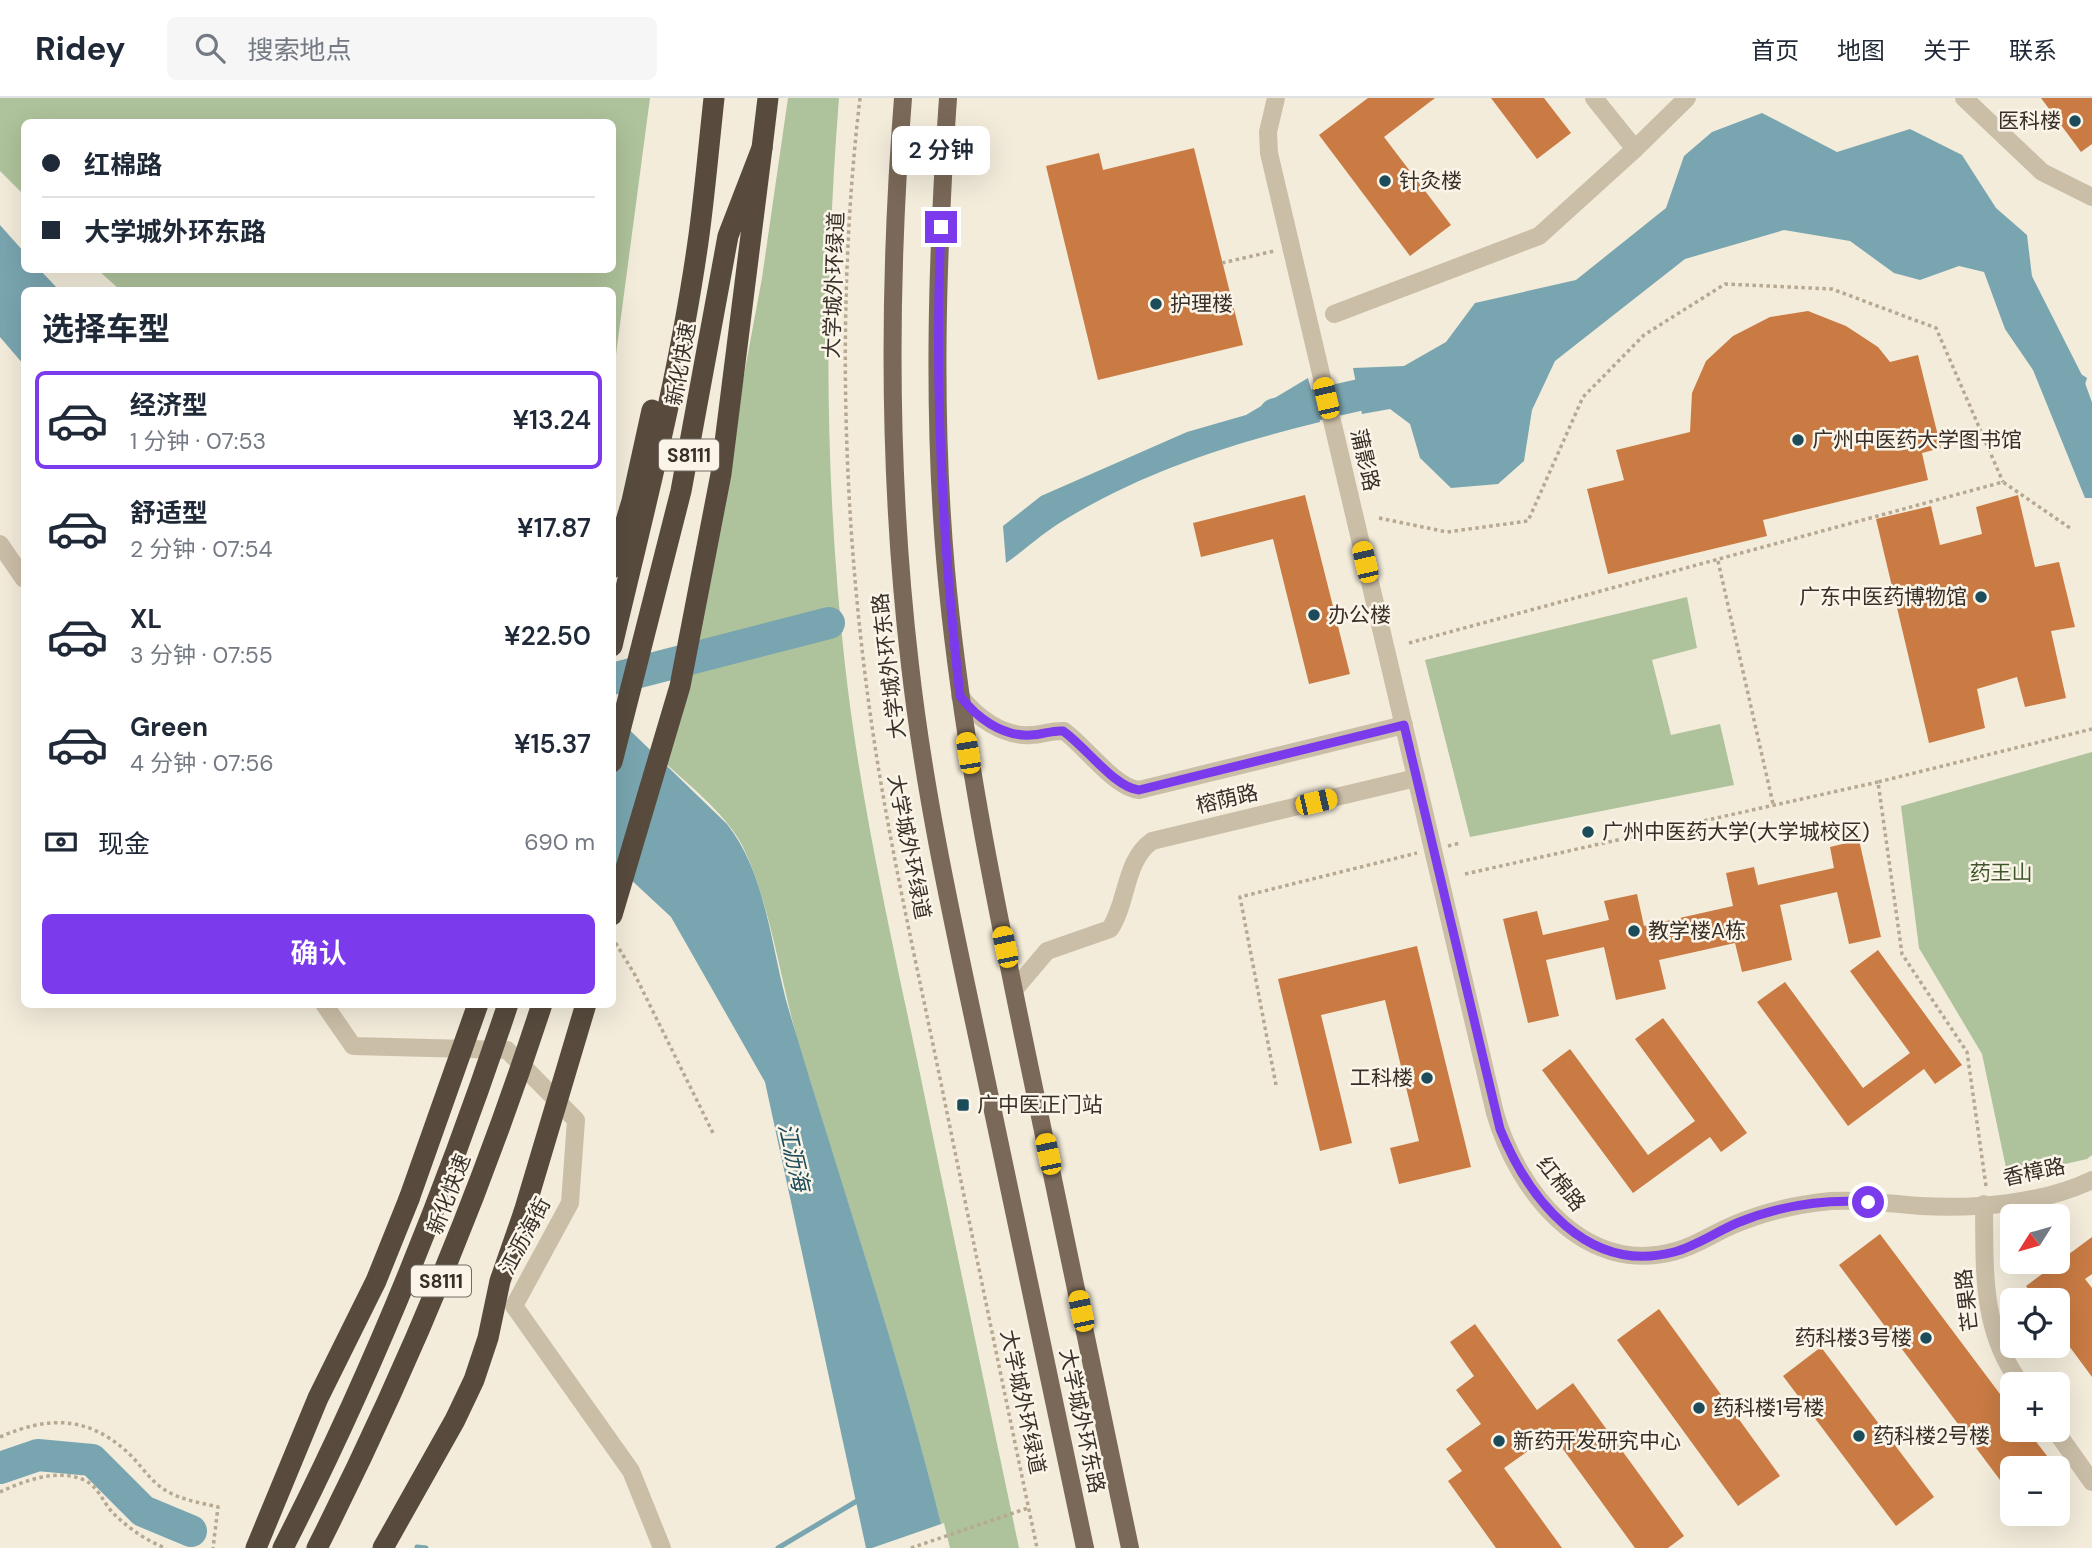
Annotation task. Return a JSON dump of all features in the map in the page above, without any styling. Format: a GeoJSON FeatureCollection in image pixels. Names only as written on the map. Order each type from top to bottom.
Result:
{"type":"FeatureCollection","features":[{"type":"Feature","properties":{"kind":"highway","name":"新化快速"},"geometry":{"type":"LineString","coordinates":[[616,629],[656,462],[681,336],[698,237],[714,98]]}},
{"type":"Feature","properties":{"kind":"highway","name":"新化快速"},"geometry":{"type":"LineString","coordinates":[[616,746],[681,491],[729,236],[762,148],[768,98]]}},
{"type":"Feature","properties":{"kind":"highway"},"geometry":{"type":"LineString","coordinates":[[616,555],[632,501],[710,131]]}},
{"type":"Feature","properties":{"kind":"highway"},"geometry":{"type":"LineString","coordinates":[[616,901],[683,673],[721,474],[762,148]]}},
{"type":"Feature","properties":{"kind":"highway"},"geometry":{"type":"LineString","coordinates":[[256,1548],[318,1398],[376,1282],[409,1199],[477,1008]]}},
{"type":"Feature","properties":{"kind":"highway","name":"新化快速"},"geometry":{"type":"LineString","coordinates":[[284,1548],[402,1285],[477,1095],[507,1008]]}},
{"type":"Feature","properties":{"kind":"highway","name":"新化快速"},"geometry":{"type":"LineString","coordinates":[[317,1548],[429,1309],[481,1181],[541,1008]]}},
{"type":"Feature","properties":{"kind":"highway"},"geometry":{"type":"LineString","coordinates":[[383,1548],[455,1420],[474,1380],[488,1338],[496,1292],[524,1212],[585,1008]]}},
{"type":"Feature","properties":{"kind":"main road","name":"大学城外环东路"},"geometry":{"type":"LineString","coordinates":[[902,98],[893,311],[897,523],[906,632],[923,758],[962,964],[1085,1548]]}},
{"type":"Feature","properties":{"kind":"main road","name":"大学城外环东路"},"geometry":{"type":"LineString","coordinates":[[948,98],[938,300],[938,397],[943,539],[960,696],[979,818],[1130,1548]]}},
{"type":"Feature","properties":{"kind":"main road"},"geometry":{"type":"LineString","coordinates":[[1077,1548],[1080,1522]]}},
{"type":"Feature","properties":{"kind":"street","name":"蒲影路"},"geometry":{"type":"LineString","coordinates":[[1276,98],[1268,132],[1269,153],[1410,751]]}},
{"type":"Feature","properties":{"kind":"street"},"geometry":{"type":"LineString","coordinates":[[1594,98],[1635,149]]}},
{"type":"Feature","properties":{"kind":"street"},"geometry":{"type":"LineString","coordinates":[[1334,314],[1539,236],[1687,98]]}},
{"type":"Feature","properties":{"kind":"street"},"geometry":{"type":"LineString","coordinates":[[1964,98],[2042,172],[2092,197]]}},
{"type":"Feature","properties":{"kind":"street"},"geometry":{"type":"LineString","coordinates":[[0,544],[21,575]]}},
{"type":"Feature","properties":{"kind":"street","name":"榕荫路"},"geometry":{"type":"LineString","coordinates":[[960,696],[982,718],[1005,731],[1027,736],[1063,731],[1093,754],[1114,779],[1139,790],[1404,725]]}},
{"type":"Feature","properties":{"kind":"street","name":"红棉路"},"geometry":{"type":"LineString","coordinates":[[1410,751],[1500,1129],[1509,1152],[1533,1192],[1573,1234],[1609,1251],[1652,1257],[1683,1249],[1749,1219],[1806,1204],[1848,1200],[1922,1206],[1985,1195]]}},
{"type":"Feature","properties":{"kind":"street","name":"榕荫路"},"geometry":{"type":"LineString","coordinates":[[1014,990],[1047,951],[1110,929],[1120,911],[1138,856],[1152,841],[1416,778]]}},
{"type":"Feature","properties":{"kind":"street","name":"江沥海街"},"geometry":{"type":"LineString","coordinates":[[327,1008],[353,1046],[507,1050],[576,1121],[570,1203],[514,1306],[631,1471],[661,1546]]}},
{"type":"Feature","properties":{"kind":"street","name":"香樟路"},"geometry":{"type":"LineString","coordinates":[[1985,1195],[2043,1194],[2092,1180]]}},
{"type":"Feature","properties":{"kind":"street","name":"芒果路"},"geometry":{"type":"LineString","coordinates":[[1985,1195],[1987,1308],[1997,1345],[2014,1372]]}},
{"type":"Feature","properties":{"kind":"street"},"geometry":{"type":"LineString","coordinates":[[2064,1442],[2092,1482]]}},
{"type":"Feature","properties":{"kind":"path","name":"大学城外环绿道"},"geometry":{"type":"LineString","coordinates":[[860,98],[850,234],[847,355],[854,546],[863,653],[894,856],[1037,1548]]}},
{"type":"Feature","properties":{"kind":"path"},"geometry":{"type":"LineString","coordinates":[[1222,263],[1274,251]]}},
{"type":"Feature","properties":{"kind":"path"},"geometry":{"type":"LineString","coordinates":[[1379,519],[1447,532],[1528,521],[1583,397],[1644,335],[1725,284],[1832,289],[1936,328],[2003,482],[2070,528]]}},
{"type":"Feature","properties":{"kind":"path"},"geometry":{"type":"LineString","coordinates":[[1409,643],[2003,482]]}},
{"type":"Feature","properties":{"kind":"path"},"geometry":{"type":"LineString","coordinates":[[1718,561],[1773,804]]}},
{"type":"Feature","properties":{"kind":"path"},"geometry":{"type":"LineString","coordinates":[[1465,874],[1878,782],[2092,729]]}},
{"type":"Feature","properties":{"kind":"path"},"geometry":{"type":"LineString","coordinates":[[1878,782],[1902,954],[1967,1052],[1985,1195]]}},
{"type":"Feature","properties":{"kind":"path"},"geometry":{"type":"LineString","coordinates":[[1447,846],[1460,843]]}},
{"type":"Feature","properties":{"kind":"path"},"geometry":{"type":"LineString","coordinates":[[1276,1086],[1240,897],[1421,852]]}},
{"type":"Feature","properties":{"kind":"path"},"geometry":{"type":"LineString","coordinates":[[616,944],[635,975],[714,1135]]}},
{"type":"Feature","properties":{"kind":"path"},"geometry":{"type":"LineString","coordinates":[[0,1437],[30,1424],[60,1422],[85,1426],[107,1436],[124,1449],[157,1485],[176,1496],[218,1507],[213,1548]]}},
{"type":"Feature","properties":{"kind":"path"},"geometry":{"type":"LineString","coordinates":[[0,1492],[36,1478],[62,1476],[84,1480],[129,1526],[151,1542],[166,1548]]}},
{"type":"Feature","properties":{"kind":"path"},"geometry":{"type":"LineString","coordinates":[[911,1548],[1028,1508]]}},
{"type":"Feature","properties":{"kind":"green space"},"geometry":{"type":"Polygon","coordinates":[[[0,98],[650,98],[616,354],[616,287],[117,287],[101,273],[616,273],[616,119],[21,119],[21,192],[0,171],[0,98]]]}},
{"type":"Feature","properties":{"kind":"green space"},"geometry":{"type":"Polygon","coordinates":[[[788,98],[839,98],[831,240],[828,382],[833,523],[851,715],[877,865],[1019,1548],[947,1548],[896,1358],[799,1045],[761,893],[736,835],[704,798],[656,755],[727,466],[762,278],[788,98]]]}},
{"type":"Feature","properties":{"kind":"green space"},"geometry":{"type":"Polygon","coordinates":[[[1687,597],[1697,648],[1652,660],[1671,735],[1720,724],[1734,785],[1470,837],[1425,660],[1687,597]]]}},
{"type":"Feature","properties":{"kind":"green space","name":"药王山"},"geometry":{"type":"Polygon","coordinates":[[[2092,752],[2092,1155],[2087,1159],[2008,1177],[1982,1054],[1919,948],[1901,806],[2092,752]]]}},
{"type":"Feature","properties":{"kind":"water"},"geometry":{"type":"Polygon","coordinates":[[[1762,113],[1837,152],[1910,129],[1962,155],[1996,208],[2027,235],[2038,326],[2059,360],[2087,378],[2080,401],[2092,423],[2092,498],[2085,498],[2033,370],[2005,329],[1984,272],[1959,266],[1920,280],[1894,273],[1850,241],[1784,230],[1685,259],[1555,361],[1532,410],[1524,461],[1498,484],[1451,488],[1420,458],[1410,424],[1390,409],[1362,414],[1353,368],[1404,366],[1446,342],[1475,303],[1576,280],[1666,208],[1684,156],[1712,132],[1762,113]]]}},
{"type":"Feature","properties":{"kind":"water"},"geometry":{"type":"Polygon","coordinates":[[[0,225],[21,249],[21,273],[43,273],[56,287],[21,287],[21,362],[0,337],[0,225]]]}},
{"type":"Feature","properties":{"kind":"water"},"geometry":{"type":"Polygon","coordinates":[[[1308,378],[1320,422],[1254,439],[1157,473],[1095,502],[1058,524],[1006,563],[1003,526],[1041,496],[1187,432],[1246,415],[1308,378]]]}},
{"type":"Feature","properties":{"kind":"water","name":"江沥海"},"geometry":{"type":"Polygon","coordinates":[[[616,717],[727,824],[751,867],[767,915],[790,1014],[912,1414],[947,1548],[866,1548],[765,1082],[671,917],[616,866],[616,717]]]}},
{"type":"Feature","properties":{"kind":"pier"},"geometry":{"type":"Polygon","coordinates":[[[944,1523],[950,1548],[872,1548],[944,1523]]]}},
{"type":"Feature","properties":{"kind":"building","name":"针灸楼"},"geometry":{"type":"Polygon","coordinates":[[[1368,98],[1435,98],[1384,137],[1451,225],[1410,256],[1319,135],[1368,98]]]}},
{"type":"Feature","properties":{"kind":"building"},"geometry":{"type":"Polygon","coordinates":[[[1491,98],[1544,98],[1571,133],[1537,159],[1491,98]]]}},
{"type":"Feature","properties":{"kind":"building","name":"医科楼"},"geometry":{"type":"Polygon","coordinates":[[[2041,98],[2092,98],[2092,144],[2081,152],[2041,98]]]}},
{"type":"Feature","properties":{"kind":"building","name":"护理楼"},"geometry":{"type":"Polygon","coordinates":[[[1194,148],[1243,345],[1098,380],[1046,166],[1099,153],[1103,170],[1194,148]]]}},
{"type":"Feature","properties":{"kind":"building","name":"广州中医药大学图书馆"},"geometry":{"type":"Polygon","coordinates":[[[1808,311],[1846,326],[1878,347],[1890,362],[1918,355],[1941,448],[1922,453],[1928,480],[1763,520],[1767,536],[1608,574],[1587,489],[1624,480],[1616,450],[1690,432],[1692,393],[1706,361],[1733,336],[1770,317],[1808,311]]]}},
{"type":"Feature","properties":{"kind":"building","name":"办公楼"},"geometry":{"type":"Polygon","coordinates":[[[1305,495],[1350,674],[1309,684],[1273,539],[1201,557],[1193,523],[1305,495]]]}},
{"type":"Feature","properties":{"kind":"building","name":"广东中医药博物馆"},"geometry":{"type":"Polygon","coordinates":[[[2018,495],[2035,567],[2059,562],[2075,627],[2051,631],[2066,698],[2025,707],[2017,677],[1977,689],[1985,728],[1929,743],[1876,519],[1931,506],[1940,545],[1982,534],[1976,507],[2018,495]]]}},
{"type":"Feature","properties":{"kind":"building","name":"教学楼A栋"},"geometry":{"type":"Polygon","coordinates":[[[1859,840],[1881,937],[1849,944],[1837,892],[1780,905],[1792,960],[1742,972],[1735,943],[1659,960],[1666,989],[1616,1000],[1604,947],[1546,960],[1559,1016],[1528,1023],[1503,919],[1537,911],[1543,935],[1609,920],[1604,901],[1637,894],[1644,926],[1733,906],[1726,873],[1754,867],[1758,885],[1834,868],[1830,847],[1859,840]]]}},
{"type":"Feature","properties":{"kind":"building","name":"工科楼"},"geometry":{"type":"Polygon","coordinates":[[[1417,946],[1471,1167],[1399,1184],[1390,1148],[1419,1141],[1385,1000],[1321,1015],[1352,1143],[1320,1151],[1278,979],[1417,946]]]}},
{"type":"Feature","properties":{"kind":"building"},"geometry":{"type":"Polygon","coordinates":[[[1878,950],[1962,1065],[1935,1084],[1924,1069],[1848,1126],[1757,1002],[1785,982],[1863,1088],[1910,1053],[1850,971],[1878,950]]]}},
{"type":"Feature","properties":{"kind":"building"},"geometry":{"type":"Polygon","coordinates":[[[1663,1018],[1747,1133],[1721,1152],[1710,1137],[1633,1193],[1542,1070],[1570,1049],[1648,1155],[1695,1121],[1635,1039],[1663,1018]]]}},
{"type":"Feature","properties":{"kind":"building","name":"药科楼3号楼"},"geometry":{"type":"Polygon","coordinates":[[[1880,1234],[2000,1394],[2000,1442],[2036,1442],[2047,1456],[2000,1456],[2000,1480],[1839,1265],[1880,1234]]]}},
{"type":"Feature","properties":{"kind":"building"},"geometry":{"type":"Polygon","coordinates":[[[2092,1237],[2092,1274],[2085,1279],[2092,1288],[2092,1377],[2070,1347],[2070,1288],[2026,1286],[2042,1274],[2070,1274],[2070,1253],[2092,1237]]]}},
{"type":"Feature","properties":{"kind":"building","name":"药科楼1号楼"},"geometry":{"type":"Polygon","coordinates":[[[1659,1309],[1780,1476],[1738,1506],[1617,1340],[1659,1309]]]}},
{"type":"Feature","properties":{"kind":"building","name":"新药开发研究中心"},"geometry":{"type":"Polygon","coordinates":[[[1475,1324],[1537,1410],[1573,1383],[1684,1536],[1668,1548],[1635,1548],[1552,1434],[1504,1468],[1562,1548],[1496,1548],[1448,1481],[1462,1471],[1446,1449],[1481,1424],[1456,1390],[1474,1376],[1450,1342],[1475,1324]]]}},
{"type":"Feature","properties":{"kind":"building","name":"药科楼2号楼"},"geometry":{"type":"Polygon","coordinates":[[[1821,1347],[1934,1497],[1896,1526],[1783,1376],[1821,1347]]]}},
{"type":"Feature","properties":{"kind":"waterway"},"geometry":{"type":"LineString","coordinates":[[2018,284],[2068,383],[2092,449]]}},
{"type":"Feature","properties":{"kind":"waterway"},"geometry":{"type":"LineString","coordinates":[[1275,414],[1399,386]]}},
{"type":"Feature","properties":{"kind":"waterway"},"geometry":{"type":"LineString","coordinates":[[616,678],[829,623]]}},
{"type":"Feature","properties":{"kind":"waterway"},"geometry":{"type":"LineString","coordinates":[[0,1468],[38,1455],[92,1460],[143,1511],[191,1531]]}},
{"type":"Feature","properties":{"kind":"waterway"},"geometry":{"type":"LineString","coordinates":[[778,1548],[862,1498]]}},
{"type":"Feature","properties":{"kind":"waterway"},"geometry":{"type":"LineString","coordinates":[[417,1547],[426,1548]]}},
{"type":"Feature","properties":{"kind":"place","name":"医科楼"},"geometry":{"type":"Point","coordinates":[2075,121]}},
{"type":"Feature","properties":{"kind":"place","name":"针灸楼"},"geometry":{"type":"Point","coordinates":[1385,181]}},
{"type":"Feature","properties":{"kind":"place","name":"护理楼"},"geometry":{"type":"Point","coordinates":[1156,304]}},
{"type":"Feature","properties":{"kind":"place","name":"广州中医药大学图书馆"},"geometry":{"type":"Point","coordinates":[1798,440]}},
{"type":"Feature","properties":{"kind":"place","name":"广东中医药博物馆"},"geometry":{"type":"Point","coordinates":[1981,597]}},
{"type":"Feature","properties":{"kind":"place","name":"办公楼"},"geometry":{"type":"Point","coordinates":[1314,615]}},
{"type":"Feature","properties":{"kind":"place","name":"广州中医药大学(大学城校区)"},"geometry":{"type":"Point","coordinates":[1588,832]}},
{"type":"Feature","properties":{"kind":"place","name":"教学楼A栋"},"geometry":{"type":"Point","coordinates":[1634,931]}},
{"type":"Feature","properties":{"kind":"place","name":"工科楼"},"geometry":{"type":"Point","coordinates":[1427,1078]}},
{"type":"Feature","properties":{"kind":"place","name":"广中医正门站"},"geometry":{"type":"Point","coordinates":[963,1105]}},
{"type":"Feature","properties":{"kind":"place","name":"药科楼3号楼"},"geometry":{"type":"Point","coordinates":[1926,1338]}},
{"type":"Feature","properties":{"kind":"place","name":"药科楼1号楼"},"geometry":{"type":"Point","coordinates":[1699,1408]}},
{"type":"Feature","properties":{"kind":"place","name":"药科楼2号楼"},"geometry":{"type":"Point","coordinates":[1859,1436]}},
{"type":"Feature","properties":{"kind":"place","name":"新药开发研究中心"},"geometry":{"type":"Point","coordinates":[1499,1441]}},
{"type":"Feature","properties":{"kind":"route"},"geometry":{"type":"LineString","coordinates":[[941,227],[938,397],[943,539],[960,696],[965,704],[999,729],[1018,735],[1063,731],[1093,754],[1119,783],[1139,790],[1404,725],[1500,1129],[1509,1152],[1544,1206],[1584,1241],[1622,1255],[1652,1257],[1683,1249],[1736,1224],[1791,1207],[1848,1200],[1868,1202]]}}]}
